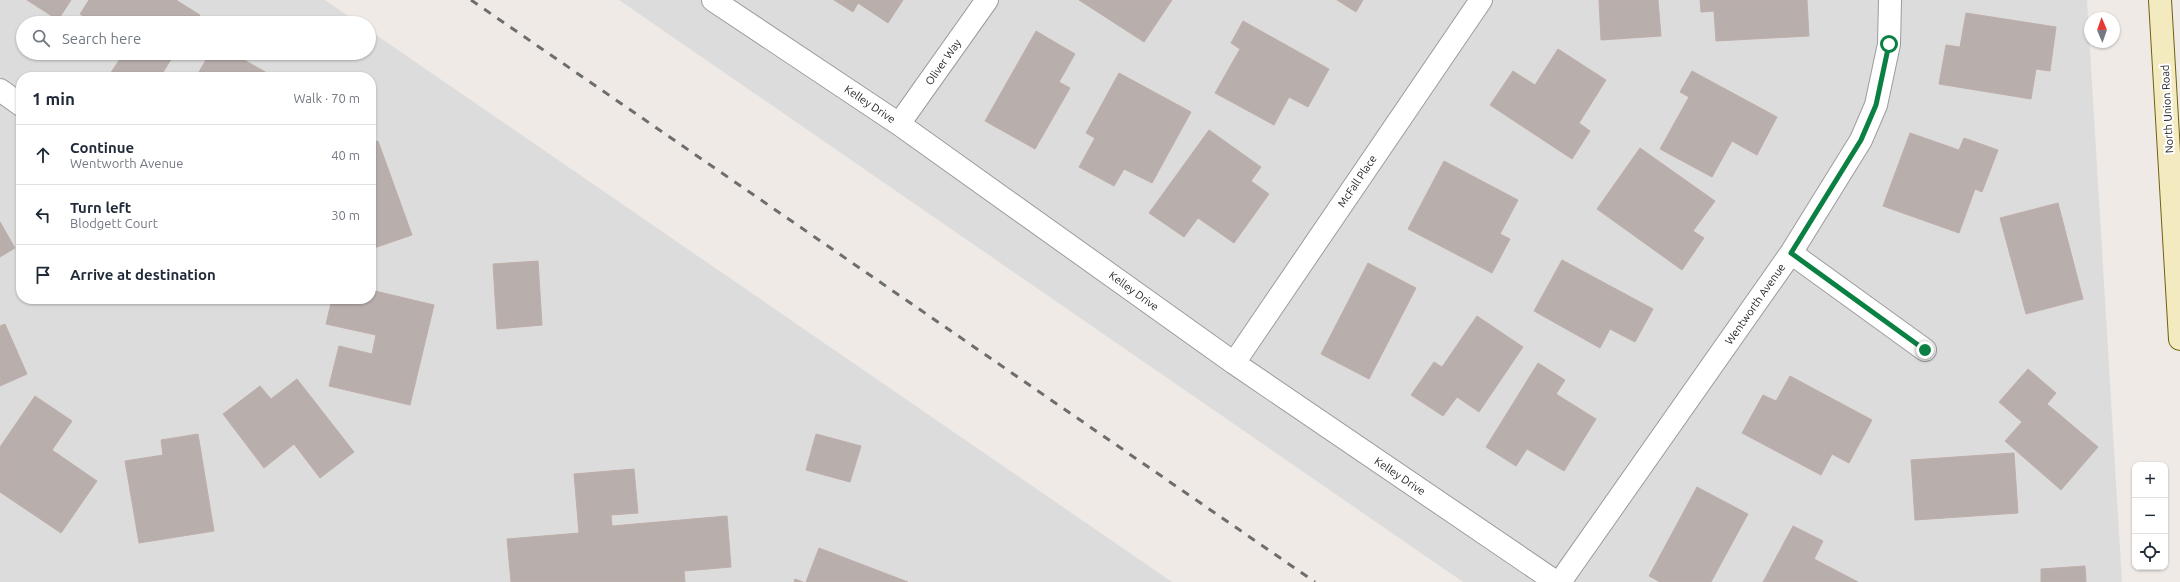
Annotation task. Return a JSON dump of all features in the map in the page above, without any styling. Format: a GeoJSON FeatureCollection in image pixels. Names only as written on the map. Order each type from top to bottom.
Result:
{"type":"FeatureCollection","features":[{"type":"Feature","properties":{"kind":"street","name":"Kelley Drive"},"geometry":{"type":"LineString","coordinates":[[713,0],[899,124],[1234,363],[1556,582]]}},
{"type":"Feature","properties":{"kind":"street","name":"Oliver Way"},"geometry":{"type":"LineString","coordinates":[[899,124],[987,0]]}},
{"type":"Feature","properties":{"kind":"street","name":"McFall Place"},"geometry":{"type":"LineString","coordinates":[[1234,363],[1481,0]]}},
{"type":"Feature","properties":{"kind":"street","name":"Wentworth Avenue"},"geometry":{"type":"LineString","coordinates":[[1560,582],[1791,253],[1861,140],[1876,105],[1889,44],[1890,0]]}},
{"type":"Feature","properties":{"kind":"street","name":"North Union Road"},"geometry":{"type":"LineString","coordinates":[[2160,0],[2180,339]]}},
{"type":"Feature","properties":{"kind":"street"},"geometry":{"type":"LineString","coordinates":[[0,90],[16,101]]}},
{"type":"Feature","properties":{"kind":"street"},"geometry":{"type":"LineString","coordinates":[[1791,253],[1925,350]]}},
{"type":"Feature","properties":{"kind":"shaded area"},"geometry":{"type":"Polygon","coordinates":[[[0,0],[325,0],[348,16],[16,16],[16,60],[376,60],[376,35],[1172,582],[0,582],[0,0]]]}},
{"type":"Feature","properties":{"kind":"shaded area"},"geometry":{"type":"Polygon","coordinates":[[[619,0],[2087,0],[2088,12],[2084,12],[2084,48],[2090,48],[2122,582],[1463,582],[619,0]]]}},
{"type":"Feature","properties":{"kind":"building"},"geometry":{"type":"Polygon","coordinates":[[[27,0],[71,0],[61,16],[52,16],[27,0]]]}},
{"type":"Feature","properties":{"kind":"building"},"geometry":{"type":"Polygon","coordinates":[[[89,0],[176,0],[200,15],[83,16],[80,14],[89,0]]]}},
{"type":"Feature","properties":{"kind":"building"},"geometry":{"type":"Polygon","coordinates":[[[834,0],[903,0],[888,23],[858,3],[853,12],[834,0]]]}},
{"type":"Feature","properties":{"kind":"building"},"geometry":{"type":"Polygon","coordinates":[[[1079,0],[1172,0],[1144,42],[1079,0]]]}},
{"type":"Feature","properties":{"kind":"building"},"geometry":{"type":"Polygon","coordinates":[[[1337,0],[1363,0],[1356,12],[1337,0]]]}},
{"type":"Feature","properties":{"kind":"building"},"geometry":{"type":"Polygon","coordinates":[[[1599,0],[1658,0],[1661,36],[1601,40],[1599,0]]]}},
{"type":"Feature","properties":{"kind":"building"},"geometry":{"type":"Polygon","coordinates":[[[1700,0],[1807,0],[1809,36],[1716,41],[1714,11],[1701,12],[1700,0]]]}},
{"type":"Feature","properties":{"kind":"building"},"geometry":{"type":"Polygon","coordinates":[[[1966,13],[2056,27],[2050,71],[2036,69],[2031,99],[1939,84],[1946,45],[1960,47],[1966,13]]]}},
{"type":"Feature","properties":{"kind":"building"},"geometry":{"type":"Polygon","coordinates":[[[1243,21],[1329,69],[1308,107],[1289,97],[1274,125],[1215,93],[1240,49],[1231,43],[1243,21]]]}},
{"type":"Feature","properties":{"kind":"building"},"geometry":{"type":"Polygon","coordinates":[[[1036,31],[1075,54],[1059,82],[1070,88],[1035,149],[985,121],[1036,31]]]}},
{"type":"Feature","properties":{"kind":"building"},"geometry":{"type":"Polygon","coordinates":[[[1558,49],[1606,80],[1579,123],[1590,131],[1572,159],[1490,105],[1513,71],[1535,85],[1558,49]]]}},
{"type":"Feature","properties":{"kind":"building"},"geometry":{"type":"Polygon","coordinates":[[[119,60],[171,60],[163,72],[111,72],[119,60]]]}},
{"type":"Feature","properties":{"kind":"building"},"geometry":{"type":"Polygon","coordinates":[[[206,60],[244,60],[265,72],[199,72],[206,60]]]}},
{"type":"Feature","properties":{"kind":"building"},"geometry":{"type":"Polygon","coordinates":[[[1692,71],[1777,117],[1757,155],[1732,141],[1712,177],[1660,149],[1689,97],[1680,92],[1692,71]]]}},
{"type":"Feature","properties":{"kind":"building"},"geometry":{"type":"Polygon","coordinates":[[[1119,73],[1191,112],[1152,183],[1124,169],[1114,186],[1079,167],[1095,138],[1086,133],[1119,73]]]}},
{"type":"Feature","properties":{"kind":"building"},"geometry":{"type":"Polygon","coordinates":[[[1209,130],[1261,167],[1251,181],[1269,194],[1234,243],[1198,218],[1184,237],[1149,213],[1209,130]]]}},
{"type":"Feature","properties":{"kind":"building"},"geometry":{"type":"Polygon","coordinates":[[[1910,133],[1959,150],[1964,138],[1998,150],[1982,192],[1975,189],[1959,233],[1883,206],[1910,133]]]}},
{"type":"Feature","properties":{"kind":"building"},"geometry":{"type":"Polygon","coordinates":[[[378,141],[412,235],[376,247],[376,142],[378,141]]]}},
{"type":"Feature","properties":{"kind":"building"},"geometry":{"type":"Polygon","coordinates":[[[1640,148],[1715,201],[1693,231],[1704,238],[1682,270],[1597,209],[1640,148]]]}},
{"type":"Feature","properties":{"kind":"building"},"geometry":{"type":"Polygon","coordinates":[[[1444,161],[1518,200],[1500,234],[1510,239],[1492,273],[1408,229],[1444,161]]]}},
{"type":"Feature","properties":{"kind":"building"},"geometry":{"type":"Polygon","coordinates":[[[2058,203],[2083,299],[2026,314],[2000,218],[2058,203]]]}},
{"type":"Feature","properties":{"kind":"building"},"geometry":{"type":"Polygon","coordinates":[[[0,222],[15,248],[0,257],[0,222]]]}},
{"type":"Feature","properties":{"kind":"building"},"geometry":{"type":"Polygon","coordinates":[[[1562,260],[1653,309],[1635,342],[1610,329],[1600,348],[1534,311],[1562,260]]]}},
{"type":"Feature","properties":{"kind":"building"},"geometry":{"type":"Polygon","coordinates":[[[538,261],[542,325],[497,329],[493,264],[538,261]]]}},
{"type":"Feature","properties":{"kind":"building"},"geometry":{"type":"Polygon","coordinates":[[[1368,263],[1416,288],[1369,379],[1321,354],[1368,263]]]}},
{"type":"Feature","properties":{"kind":"building"},"geometry":{"type":"Polygon","coordinates":[[[376,291],[434,305],[410,405],[329,386],[339,346],[372,354],[376,335],[326,324],[331,304],[376,304],[376,291]]]}},
{"type":"Feature","properties":{"kind":"building"},"geometry":{"type":"Polygon","coordinates":[[[1477,316],[1523,347],[1479,412],[1457,397],[1443,416],[1411,395],[1434,362],[1442,367],[1477,316]]]}},
{"type":"Feature","properties":{"kind":"building"},"geometry":{"type":"Polygon","coordinates":[[[5,324],[27,374],[0,386],[0,326],[5,324]]]}},
{"type":"Feature","properties":{"kind":"building"},"geometry":{"type":"Polygon","coordinates":[[[1538,363],[1565,380],[1556,394],[1596,419],[1564,471],[1527,449],[1516,466],[1486,447],[1538,363]]]}},
{"type":"Feature","properties":{"kind":"building"},"geometry":{"type":"Polygon","coordinates":[[[2028,369],[2056,393],[2047,404],[2098,447],[2061,490],[2005,441],[2022,422],[1999,402],[2028,369]]]}},
{"type":"Feature","properties":{"kind":"building"},"geometry":{"type":"Polygon","coordinates":[[[1790,376],[1872,420],[1849,463],[1832,454],[1821,475],[1742,433],[1763,395],[1776,401],[1790,376]]]}},
{"type":"Feature","properties":{"kind":"building"},"geometry":{"type":"Polygon","coordinates":[[[297,379],[354,452],[320,478],[294,444],[264,468],[223,414],[260,386],[271,399],[297,379]]]}},
{"type":"Feature","properties":{"kind":"building"},"geometry":{"type":"Polygon","coordinates":[[[35,396],[72,421],[52,450],[97,481],[61,533],[0,492],[0,447],[35,396]]]}},
{"type":"Feature","properties":{"kind":"building"},"geometry":{"type":"Polygon","coordinates":[[[198,434],[214,531],[139,543],[125,461],[163,455],[161,440],[198,434]]]}},
{"type":"Feature","properties":{"kind":"building"},"geometry":{"type":"Polygon","coordinates":[[[816,434],[861,446],[850,482],[806,470],[816,434]]]}},
{"type":"Feature","properties":{"kind":"building"},"geometry":{"type":"Polygon","coordinates":[[[2014,453],[2018,513],[1915,520],[1911,460],[2014,453]]]}},
{"type":"Feature","properties":{"kind":"building"},"geometry":{"type":"Polygon","coordinates":[[[634,469],[638,513],[611,515],[612,526],[727,516],[731,567],[684,571],[685,582],[511,582],[507,539],[579,533],[574,474],[634,469]]]}},
{"type":"Feature","properties":{"kind":"building"},"geometry":{"type":"Polygon","coordinates":[[[1697,487],[1748,514],[1711,582],[1660,582],[1649,576],[1697,487]]]}},
{"type":"Feature","properties":{"kind":"building"},"geometry":{"type":"Polygon","coordinates":[[[1793,526],[1823,541],[1814,559],[1858,582],[1763,582],[1793,526]]]}},
{"type":"Feature","properties":{"kind":"building"},"geometry":{"type":"Polygon","coordinates":[[[819,548],[908,582],[806,582],[819,548]]]}},
{"type":"Feature","properties":{"kind":"building"},"geometry":{"type":"Polygon","coordinates":[[[2085,566],[2086,582],[2041,582],[2041,569],[2085,566]]]}},
{"type":"Feature","properties":{"kind":"building"},"geometry":{"type":"Polygon","coordinates":[[[795,579],[803,582],[794,582],[795,579]]]}},
{"type":"Feature","properties":{"kind":"railway"},"geometry":{"type":"LineString","coordinates":[[471,0],[1315,582]]}},
{"type":"Feature","properties":{"kind":"route"},"geometry":{"type":"LineString","coordinates":[[1889,44],[1876,105],[1861,140],[1791,253],[1925,350]]}}]}
